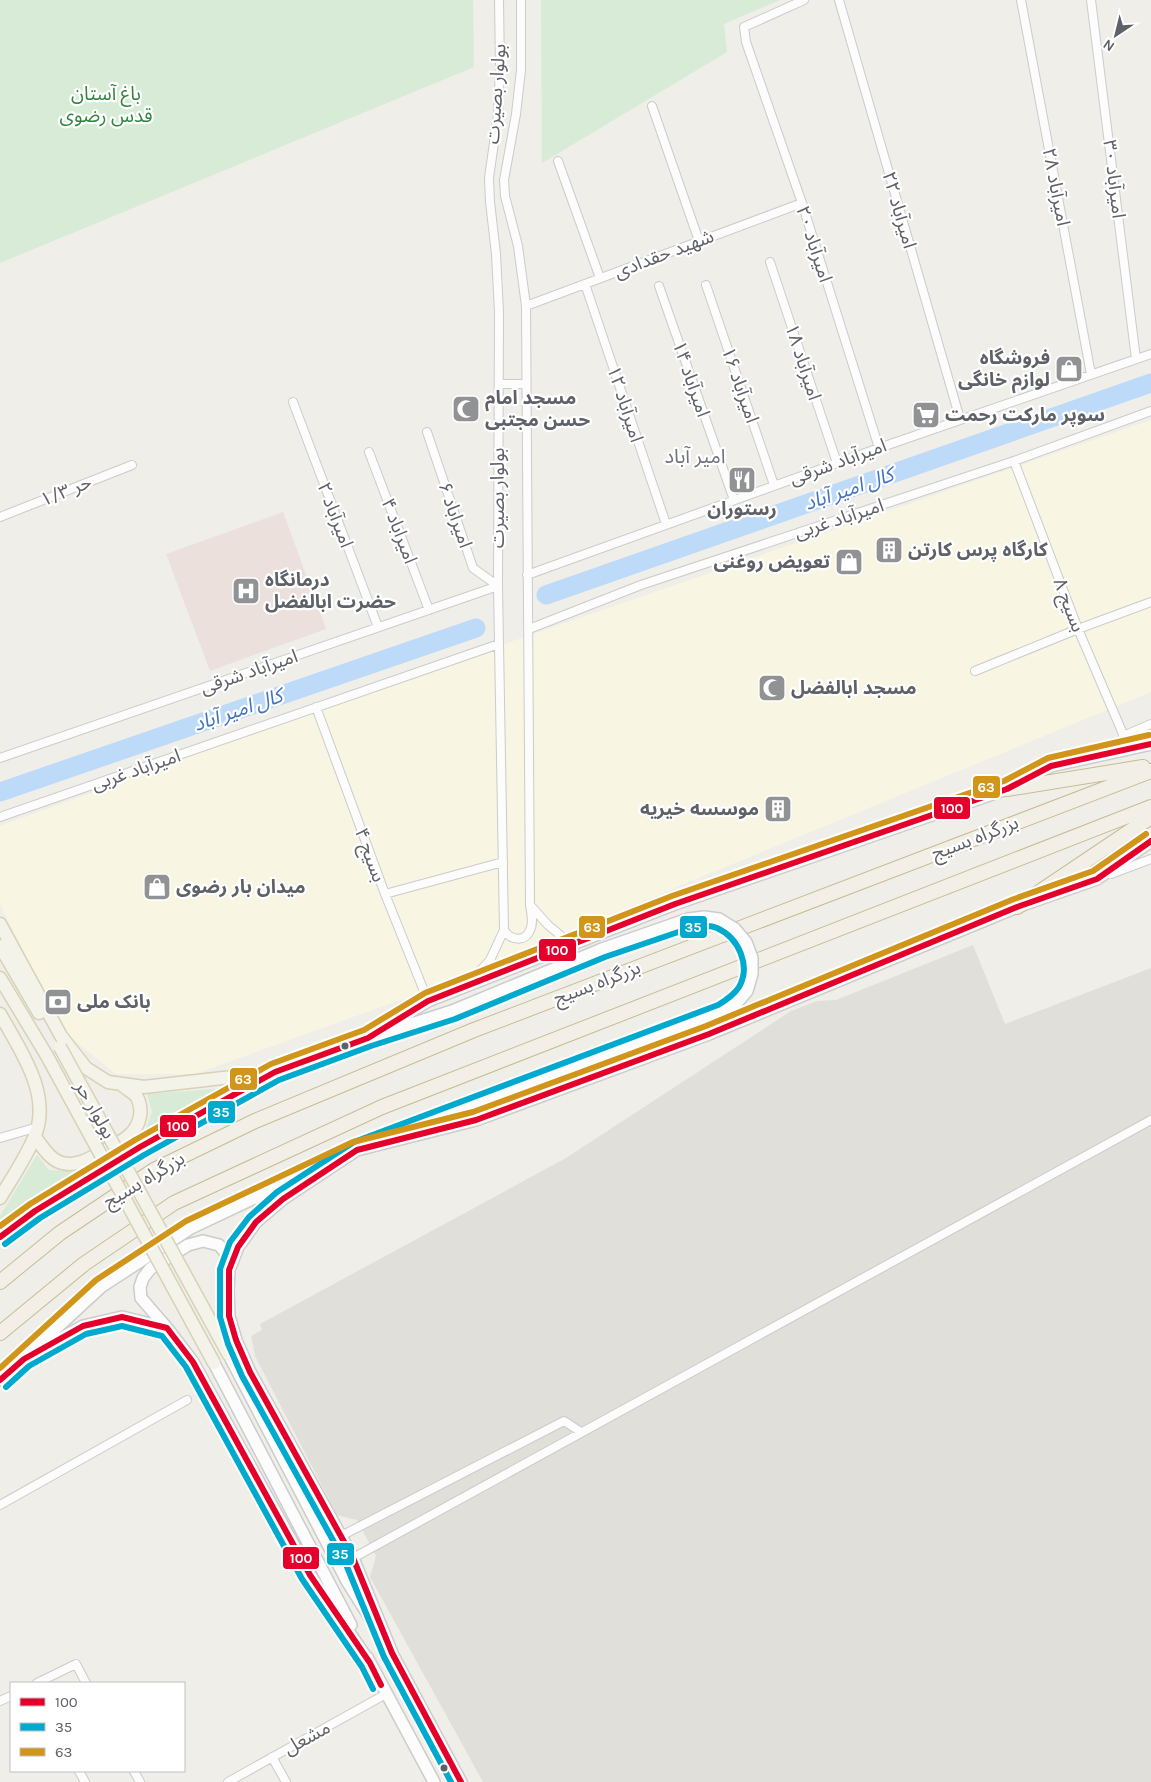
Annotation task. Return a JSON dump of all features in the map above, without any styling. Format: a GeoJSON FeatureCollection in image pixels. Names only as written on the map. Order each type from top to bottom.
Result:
{"type":"FeatureCollection","features":[{"type":"Feature","properties":{"kind":"highway"},"geometry":{"type":"LineString","coordinates":[[1007,789],[1151,766]]}},
{"type":"Feature","properties":{"kind":"highway","name":"بزرگراه بسیج"},"geometry":{"type":"LineString","coordinates":[[0,1282],[60,1233],[154,1170],[254,1121],[474,1030],[1151,770]]}},
{"type":"Feature","properties":{"kind":"highway","name":"بزرگراه بسیج"},"geometry":{"type":"LineString","coordinates":[[0,1334],[84,1264],[174,1203],[382,1108],[1151,807]]}},
{"type":"Feature","properties":{"kind":"highway"},"geometry":{"type":"LineString","coordinates":[[1017,906],[1151,817]]}},
{"type":"Feature","properties":{"kind":"main road"},"geometry":{"type":"LineString","coordinates":[[368,1038],[428,1001],[675,904],[1007,789],[1051,766],[1151,744]]}},
{"type":"Feature","properties":{"kind":"main road"},"geometry":{"type":"LineString","coordinates":[[229,1270],[238,1247],[256,1222],[283,1199],[357,1150],[476,1120],[709,1034],[1017,906],[1097,879],[1151,840]]}},
{"type":"Feature","properties":{"kind":"main road"},"geometry":{"type":"LineString","coordinates":[[0,1237],[35,1210],[275,1072],[368,1038],[452,1011],[602,949],[688,919],[704,917],[719,919],[735,928],[746,942],[752,958],[752,974],[747,991],[736,1004],[722,1013],[357,1150],[191,1228],[101,1287],[0,1380]]}},
{"type":"Feature","properties":{"kind":"main road"},"geometry":{"type":"LineString","coordinates":[[0,924],[61,1036],[86,1068],[108,1082],[144,1087],[275,1072]]}},
{"type":"Feature","properties":{"kind":"main road","name":"بولوار حر"},"geometry":{"type":"LineString","coordinates":[[0,946],[60,1047],[229,1355]]}},
{"type":"Feature","properties":{"kind":"main road","name":"بولوار حر"},"geometry":{"type":"LineString","coordinates":[[0,978],[47,1056],[214,1363]]}},
{"type":"Feature","properties":{"kind":"main road"},"geometry":{"type":"LineString","coordinates":[[0,1014],[25,1058],[39,1092],[40,1111],[36,1132],[0,1198]]}},
{"type":"Feature","properties":{"kind":"main road"},"geometry":{"type":"LineString","coordinates":[[36,1132],[45,1151],[64,1164],[85,1160],[121,1142],[139,1124],[141,1113],[140,1104],[136,1096],[121,1084]]}},
{"type":"Feature","properties":{"kind":"main road"},"geometry":{"type":"LineString","coordinates":[[370,1663],[310,1575],[193,1362],[141,1298],[140,1287],[143,1278],[150,1269],[188,1245],[203,1241],[219,1245],[224,1252],[229,1270],[229,1316],[236,1340],[250,1372],[353,1558],[392,1653]]}},
{"type":"Feature","properties":{"kind":"main road"},"geometry":{"type":"LineString","coordinates":[[24,1359],[83,1326],[122,1316],[167,1328]]}},
{"type":"Feature","properties":{"kind":"main road"},"geometry":{"type":"LineString","coordinates":[[229,1355],[347,1581],[392,1653],[461,1782]]}},
{"type":"Feature","properties":{"kind":"main road"},"geometry":{"type":"LineString","coordinates":[[214,1363],[333,1588],[386,1694],[434,1782]]}},
{"type":"Feature","properties":{"kind":"street","name":"بولوار بصیرت"},"geometry":{"type":"LineString","coordinates":[[466,986],[490,960],[504,930],[498,586],[499,312],[489,178],[498,114],[500,69],[499,0]]}},
{"type":"Feature","properties":{"kind":"street","name":"بولوار بصیرت"},"geometry":{"type":"LineString","coordinates":[[504,930],[506,934],[514,939],[524,938],[532,926],[530,905],[526,306],[518,246],[505,196],[504,180],[516,114],[521,70],[521,0]]}},
{"type":"Feature","properties":{"kind":"street","name":"امیرآباد ۲۰"},"geometry":{"type":"LineString","coordinates":[[804,0],[744,27],[746,42],[802,203],[879,448]]}},
{"type":"Feature","properties":{"kind":"street","name":"امیرآباد ۲۲"},"geometry":{"type":"LineString","coordinates":[[839,0],[960,419]]}},
{"type":"Feature","properties":{"kind":"street","name":"امیرآباد ۲۸"},"geometry":{"type":"LineString","coordinates":[[1021,0],[1091,374]]}},
{"type":"Feature","properties":{"kind":"street","name":"امیرآباد ۳۰"},"geometry":{"type":"LineString","coordinates":[[1092,0],[1136,359]]}},
{"type":"Feature","properties":{"kind":"street"},"geometry":{"type":"LineString","coordinates":[[652,106],[699,241]]}},
{"type":"Feature","properties":{"kind":"street"},"geometry":{"type":"LineString","coordinates":[[558,161],[600,278]]}},
{"type":"Feature","properties":{"kind":"street","name":"شهید حقدادی"},"geometry":{"type":"LineString","coordinates":[[526,306],[802,203]]}},
{"type":"Feature","properties":{"kind":"street","name":"امیرآباد ۱۸"},"geometry":{"type":"LineString","coordinates":[[770,262],[837,463]]}},
{"type":"Feature","properties":{"kind":"street","name":"امیرآباد ۱۲"},"geometry":{"type":"LineString","coordinates":[[585,284],[666,524]]}},
{"type":"Feature","properties":{"kind":"street","name":"امیرآباد ۱۴"},"geometry":{"type":"LineString","coordinates":[[659,286],[734,500]]}},
{"type":"Feature","properties":{"kind":"street","name":"امیرآباد ۱۶"},"geometry":{"type":"LineString","coordinates":[[706,286],[774,485]]}},
{"type":"Feature","properties":{"kind":"street","name":"امیرآباد شرقی"},"geometry":{"type":"LineString","coordinates":[[527,575],[960,419],[1151,354]]}},
{"type":"Feature","properties":{"kind":"street"},"geometry":{"type":"LineString","coordinates":[[499,384],[526,384]]}},
{"type":"Feature","properties":{"kind":"street","name":"امیرآباد ۲"},"geometry":{"type":"LineString","coordinates":[[292,402],[378,627]]}},
{"type":"Feature","properties":{"kind":"street","name":"امیرآباد غربی"},"geometry":{"type":"LineString","coordinates":[[529,629],[641,585],[1014,461],[1151,411]]}},
{"type":"Feature","properties":{"kind":"street","name":"امیراباد ۶"},"geometry":{"type":"LineString","coordinates":[[427,432],[473,568],[498,586]]}},
{"type":"Feature","properties":{"kind":"street","name":"امیراباد ۴"},"geometry":{"type":"LineString","coordinates":[[369,452],[429,610]]}},
{"type":"Feature","properties":{"kind":"street","name":"بسیج ۸"},"geometry":{"type":"LineString","coordinates":[[1014,461],[1078,629],[1129,748]]}},
{"type":"Feature","properties":{"kind":"street","name":"حر ۱/۳"},"geometry":{"type":"LineString","coordinates":[[0,518],[132,465]]}},
{"type":"Feature","properties":{"kind":"street","name":"امیرآباد شرقی"},"geometry":{"type":"LineString","coordinates":[[0,758],[498,586]]}},
{"type":"Feature","properties":{"kind":"street"},"geometry":{"type":"LineString","coordinates":[[975,671],[1078,629],[1151,602]]}},
{"type":"Feature","properties":{"kind":"street","name":"امیرآباد غربی"},"geometry":{"type":"LineString","coordinates":[[0,816],[499,644]]}},
{"type":"Feature","properties":{"kind":"street","name":"بسیج ۴"},"geometry":{"type":"LineString","coordinates":[[316,707],[385,894],[428,1001]]}},
{"type":"Feature","properties":{"kind":"street"},"geometry":{"type":"LineString","coordinates":[[1123,736],[1151,724]]}},
{"type":"Feature","properties":{"kind":"street"},"geometry":{"type":"LineString","coordinates":[[1097,879],[1151,858]]}},
{"type":"Feature","properties":{"kind":"street"},"geometry":{"type":"LineString","coordinates":[[385,894],[503,862]]}},
{"type":"Feature","properties":{"kind":"street"},"geometry":{"type":"LineString","coordinates":[[530,905],[548,925],[571,944]]}},
{"type":"Feature","properties":{"kind":"street"},"geometry":{"type":"LineString","coordinates":[[353,1558],[1151,1120]]}},
{"type":"Feature","properties":{"kind":"street"},"geometry":{"type":"LineString","coordinates":[[0,1138],[36,1132]]}},
{"type":"Feature","properties":{"kind":"street"},"geometry":{"type":"LineString","coordinates":[[0,1505],[188,1400]]}},
{"type":"Feature","properties":{"kind":"street"},"geometry":{"type":"LineString","coordinates":[[341,1536],[564,1421],[581,1432]]}},
{"type":"Feature","properties":{"kind":"street"},"geometry":{"type":"LineString","coordinates":[[39,1682],[76,1664],[85,1682]]}},
{"type":"Feature","properties":{"kind":"street","name":"مشعل"},"geometry":{"type":"LineString","coordinates":[[228,1782],[386,1694]]}},
{"type":"Feature","properties":{"kind":"street"},"geometry":{"type":"LineString","coordinates":[[272,1757],[286,1782]]}},
{"type":"Feature","properties":{"kind":"shaded area"},"geometry":{"type":"Polygon","coordinates":[[[1151,420],[1151,692],[417,994],[195,1074],[116,1074],[62,1030],[0,904],[0,826],[398,681],[1151,420]]]}},
{"type":"Feature","properties":{"kind":"shaded area","name":"درمانگاه حضرت ابالفضل"},"geometry":{"type":"Polygon","coordinates":[[[283,512],[326,629],[210,671],[166,554],[283,512]]]}},
{"type":"Feature","properties":{"kind":"shaded area"},"geometry":{"type":"Polygon","coordinates":[[[973,945],[1005,1024],[1151,968],[1151,1782],[483,1782],[370,1577],[376,1556],[357,1520],[337,1515],[255,1356],[251,1336],[262,1330],[260,1324],[566,1158],[791,1011],[817,1001],[836,1000],[973,945]]]}},
{"type":"Feature","properties":{"kind":"green space","name":"باغ آستان قدس رضوی"},"geometry":{"type":"Polygon","coordinates":[[[0,0],[473,0],[474,67],[0,263],[0,0]]]}},
{"type":"Feature","properties":{"kind":"green space"},"geometry":{"type":"Polygon","coordinates":[[[541,0],[780,0],[724,24],[727,52],[542,163],[541,0]]]}},
{"type":"Feature","properties":{"kind":"green space"},"geometry":{"type":"Polygon","coordinates":[[[226,1088],[144,1134],[152,1112],[147,1094],[226,1088]]]}},
{"type":"Feature","properties":{"kind":"green space"},"geometry":{"type":"Polygon","coordinates":[[[37,1155],[49,1170],[82,1172],[0,1228],[0,1216],[37,1155]]]}},
{"type":"Feature","properties":{"kind":"waterway","name":"کال امیر آباد"},"geometry":{"type":"LineString","coordinates":[[546,595],[1151,383]]}},
{"type":"Feature","properties":{"kind":"waterway","name":"کال امیر آباد"},"geometry":{"type":"LineString","coordinates":[[0,792],[476,628]]}},
{"type":"Feature","properties":{"kind":"transit line","name":"63"},"geometry":{"type":"LineString","coordinates":[[0,1226],[30,1204],[135,1140],[271,1064],[364,1030],[425,993],[672,896],[1004,781],[1048,758],[1149,735]]}},
{"type":"Feature","properties":{"kind":"transit line","name":"100"},"geometry":{"type":"LineString","coordinates":[[0,1237],[35,1211],[140,1147],[275,1072],[368,1038],[428,1001],[675,904],[1007,789],[1051,766],[1151,744]]}},
{"type":"Feature","properties":{"kind":"transit line","name":"63"},"geometry":{"type":"LineString","coordinates":[[0,1368],[96,1280],[186,1221],[353,1142],[473,1112],[706,1026],[1014,899],[1093,871],[1146,834]]}},
{"type":"Feature","properties":{"kind":"transit line","name":"100"},"geometry":{"type":"LineString","coordinates":[[461,1782],[392,1653],[353,1558],[250,1372],[236,1340],[229,1316],[229,1270],[238,1247],[256,1222],[283,1199],[357,1150],[476,1120],[709,1034],[1017,907],[1097,879],[1151,841]]}},
{"type":"Feature","properties":{"kind":"transit line","name":"35"},"geometry":{"type":"LineString","coordinates":[[5,1244],[40,1218],[144,1155],[279,1080],[371,1046],[455,1019],[605,957],[690,928],[711,926],[731,938],[741,953],[744,970],[739,987],[730,997],[718,1005],[354,1142],[277,1192],[249,1217],[230,1242],[220,1269],[220,1317],[228,1344],[242,1376],[345,1562],[384,1657],[451,1782]]}},
{"type":"Feature","properties":{"kind":"transit line","name":"100"},"geometry":{"type":"LineString","coordinates":[[0,1380],[24,1359],[83,1326],[122,1317],[167,1328],[193,1362],[310,1575],[370,1663],[381,1685]]}},
{"type":"Feature","properties":{"kind":"transit line","name":"35"},"geometry":{"type":"LineString","coordinates":[[6,1387],[29,1366],[86,1334],[122,1326],[162,1336],[186,1367],[302,1579],[362,1667],[373,1689]]}},
{"type":"Feature","properties":{"kind":"place","name":"فروشگاه لوازم خانگی"},"geometry":{"type":"Point","coordinates":[1069,369]}},
{"type":"Feature","properties":{"kind":"place","name":"مسجد امام حسن مجتبی"},"geometry":{"type":"Point","coordinates":[466,409]}},
{"type":"Feature","properties":{"kind":"place","name":"سوپر مارکت رحمت"},"geometry":{"type":"Point","coordinates":[926,415]}},
{"type":"Feature","properties":{"kind":"place","name":"رستوران"},"geometry":{"type":"Point","coordinates":[742,480]}},
{"type":"Feature","properties":{"kind":"place","name":"کارگاه پرس کارتن"},"geometry":{"type":"Point","coordinates":[889,550]}},
{"type":"Feature","properties":{"kind":"place","name":"تعویض روغنی"},"geometry":{"type":"Point","coordinates":[849,562]}},
{"type":"Feature","properties":{"kind":"place","name":"درمانگاه حضرت ابالفضل"},"geometry":{"type":"Point","coordinates":[246,591]}},
{"type":"Feature","properties":{"kind":"place","name":"مسجد ابالفضل"},"geometry":{"type":"Point","coordinates":[772,688]}},
{"type":"Feature","properties":{"kind":"place","name":"موسسه خیریه"},"geometry":{"type":"Point","coordinates":[778,809]}},
{"type":"Feature","properties":{"kind":"place","name":"میدان بار رضوی"},"geometry":{"type":"Point","coordinates":[157,887]}},
{"type":"Feature","properties":{"kind":"place","name":"بانک ملی"},"geometry":{"type":"Point","coordinates":[58,1002]}},
{"type":"Feature","properties":{"kind":"district","name":"امیر آباد"},"geometry":{"type":"Point","coordinates":[695,456]}}]}
